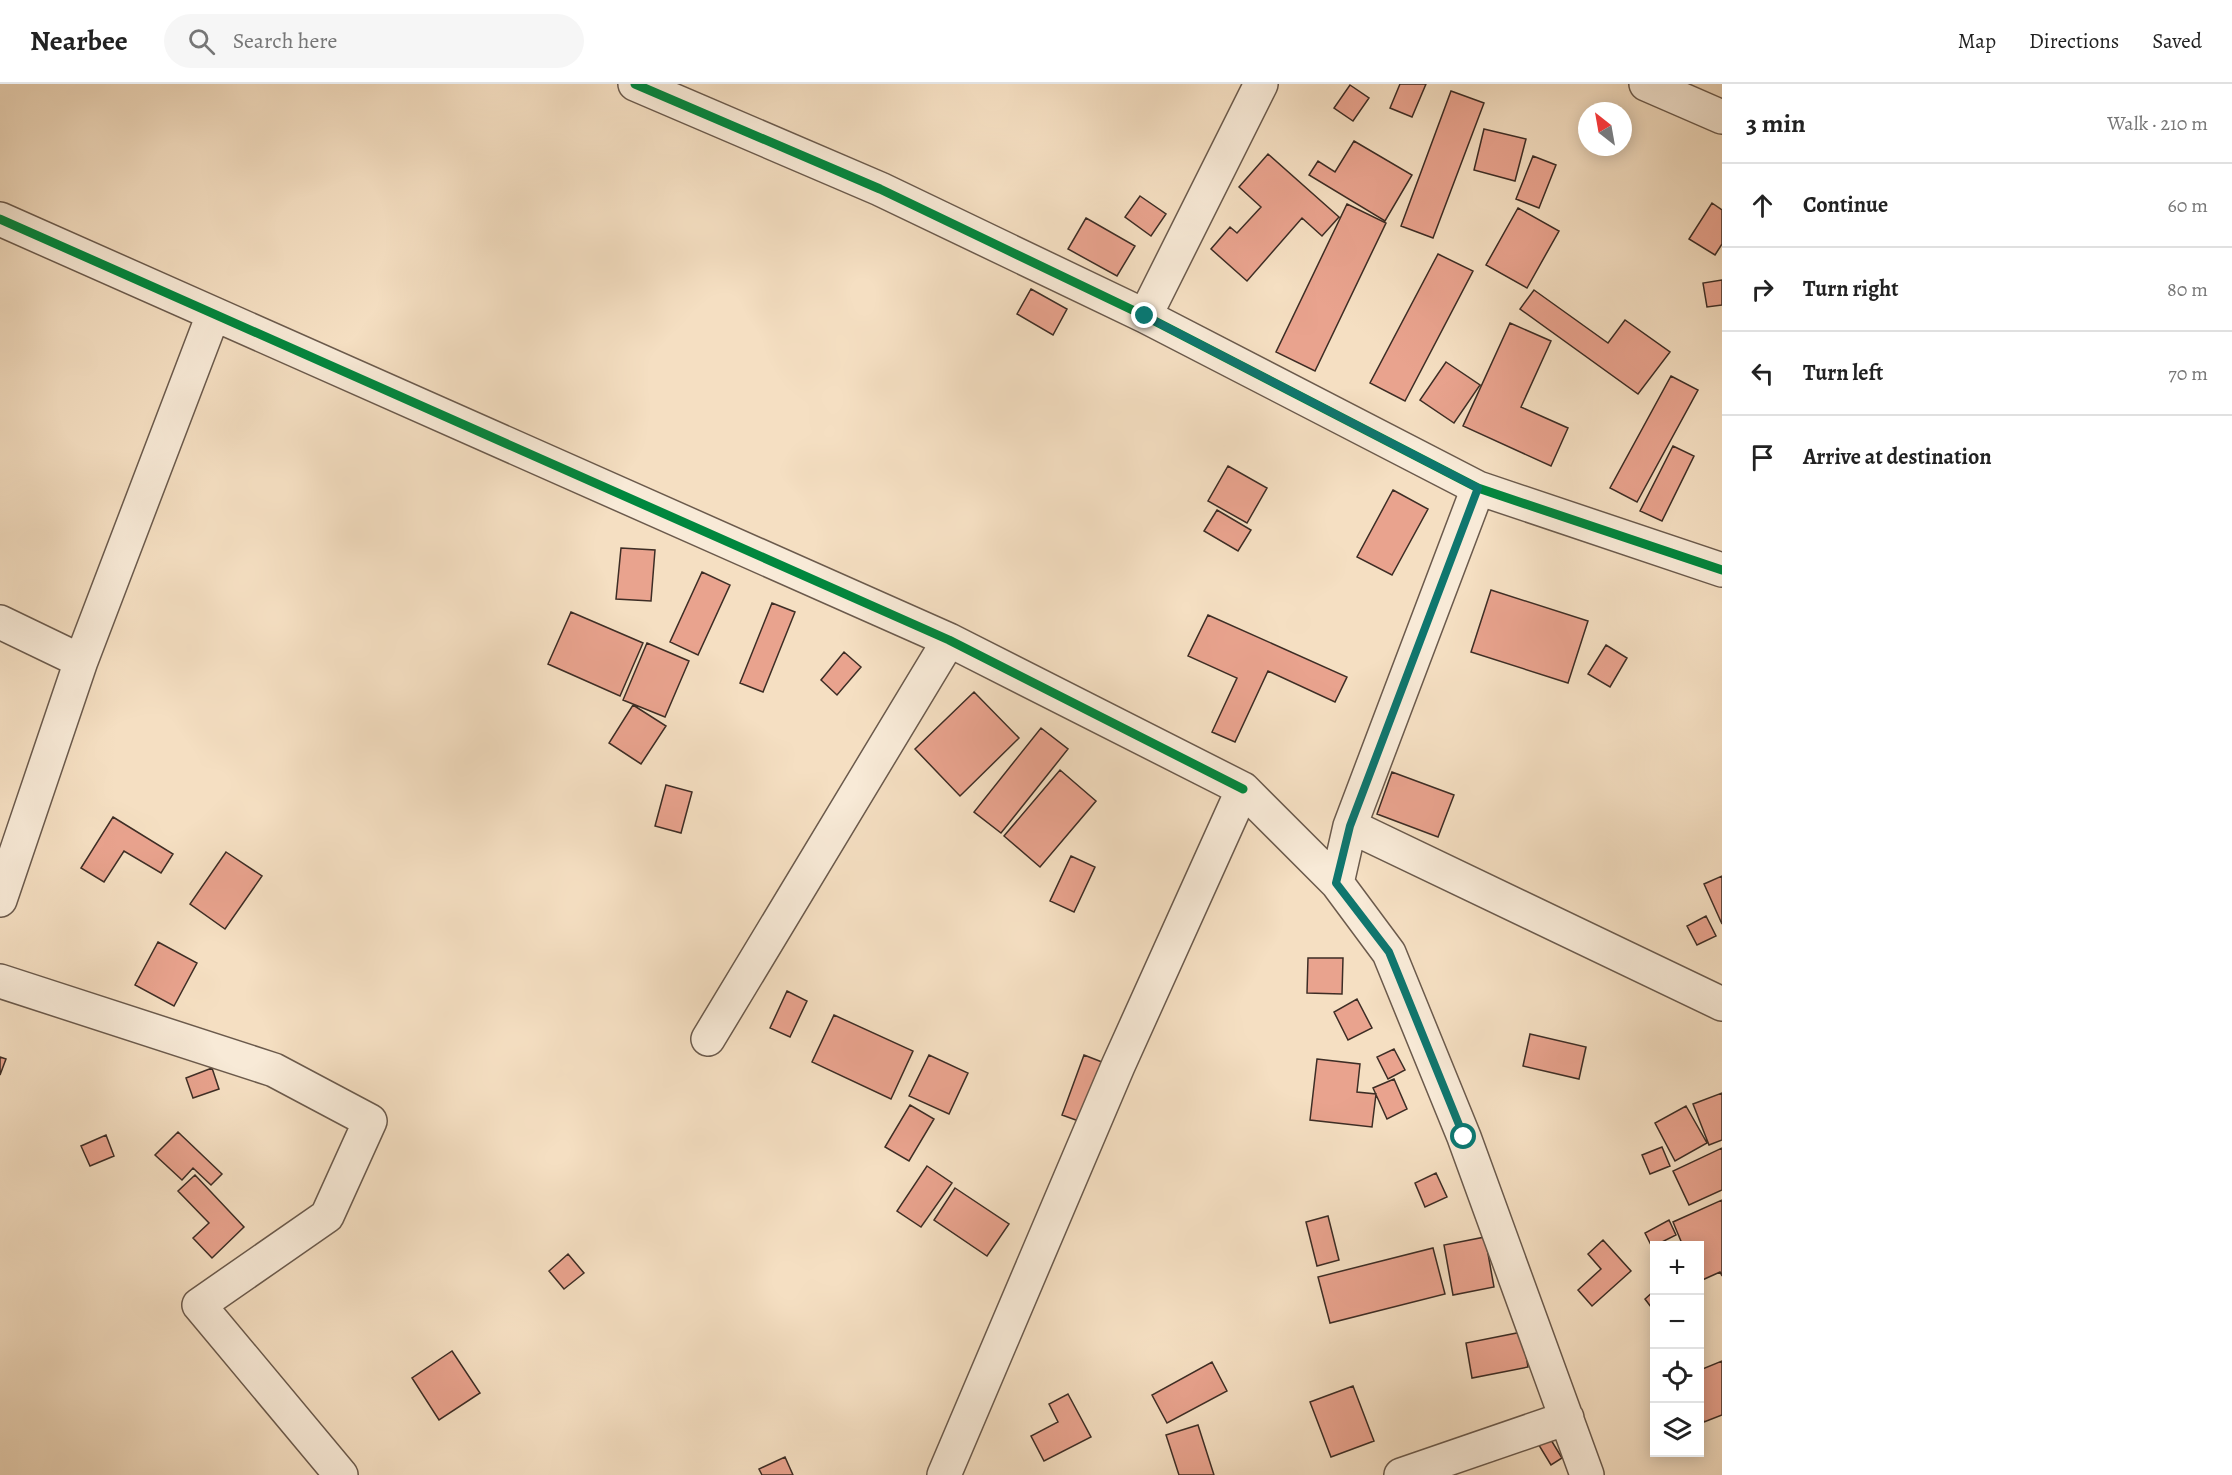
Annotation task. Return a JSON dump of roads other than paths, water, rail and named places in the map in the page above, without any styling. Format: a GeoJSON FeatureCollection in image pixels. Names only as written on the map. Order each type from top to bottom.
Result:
{"type":"FeatureCollection","features":[{"type":"Feature","properties":{"kind":"street"},"geometry":{"type":"LineString","coordinates":[[635,84],[880,189],[1145,316],[1478,488],[1722,570]]}},
{"type":"Feature","properties":{"kind":"street"},"geometry":{"type":"LineString","coordinates":[[1145,316],[1261,84]]}},
{"type":"Feature","properties":{"kind":"street"},"geometry":{"type":"LineString","coordinates":[[1646,84],[1722,117]]}},
{"type":"Feature","properties":{"kind":"street"},"geometry":{"type":"LineString","coordinates":[[0,219],[949,640],[1243,789],[1336,883],[1389,952],[1464,1137],[1587,1475]]}},
{"type":"Feature","properties":{"kind":"street"},"geometry":{"type":"LineString","coordinates":[[0,900],[81,661],[213,315]]}},
{"type":"Feature","properties":{"kind":"street"},"geometry":{"type":"LineString","coordinates":[[1336,883],[1350,826],[1478,488]]}},
{"type":"Feature","properties":{"kind":"street"},"geometry":{"type":"LineString","coordinates":[[0,622],[81,661]]}},
{"type":"Feature","properties":{"kind":"street"},"geometry":{"type":"LineString","coordinates":[[708,1039],[949,640]]}},
{"type":"Feature","properties":{"kind":"street"},"geometry":{"type":"LineString","coordinates":[[944,1475],[1118,1066],[1243,789]]}},
{"type":"Feature","properties":{"kind":"street"},"geometry":{"type":"LineString","coordinates":[[1350,826],[1722,1004]]}},
{"type":"Feature","properties":{"kind":"street"},"geometry":{"type":"LineString","coordinates":[[0,981],[274,1070],[370,1121],[327,1216],[199,1305],[341,1475]]}},
{"type":"Feature","properties":{"kind":"street"},"geometry":{"type":"LineString","coordinates":[[1401,1475],[1567,1418]]}}]}
